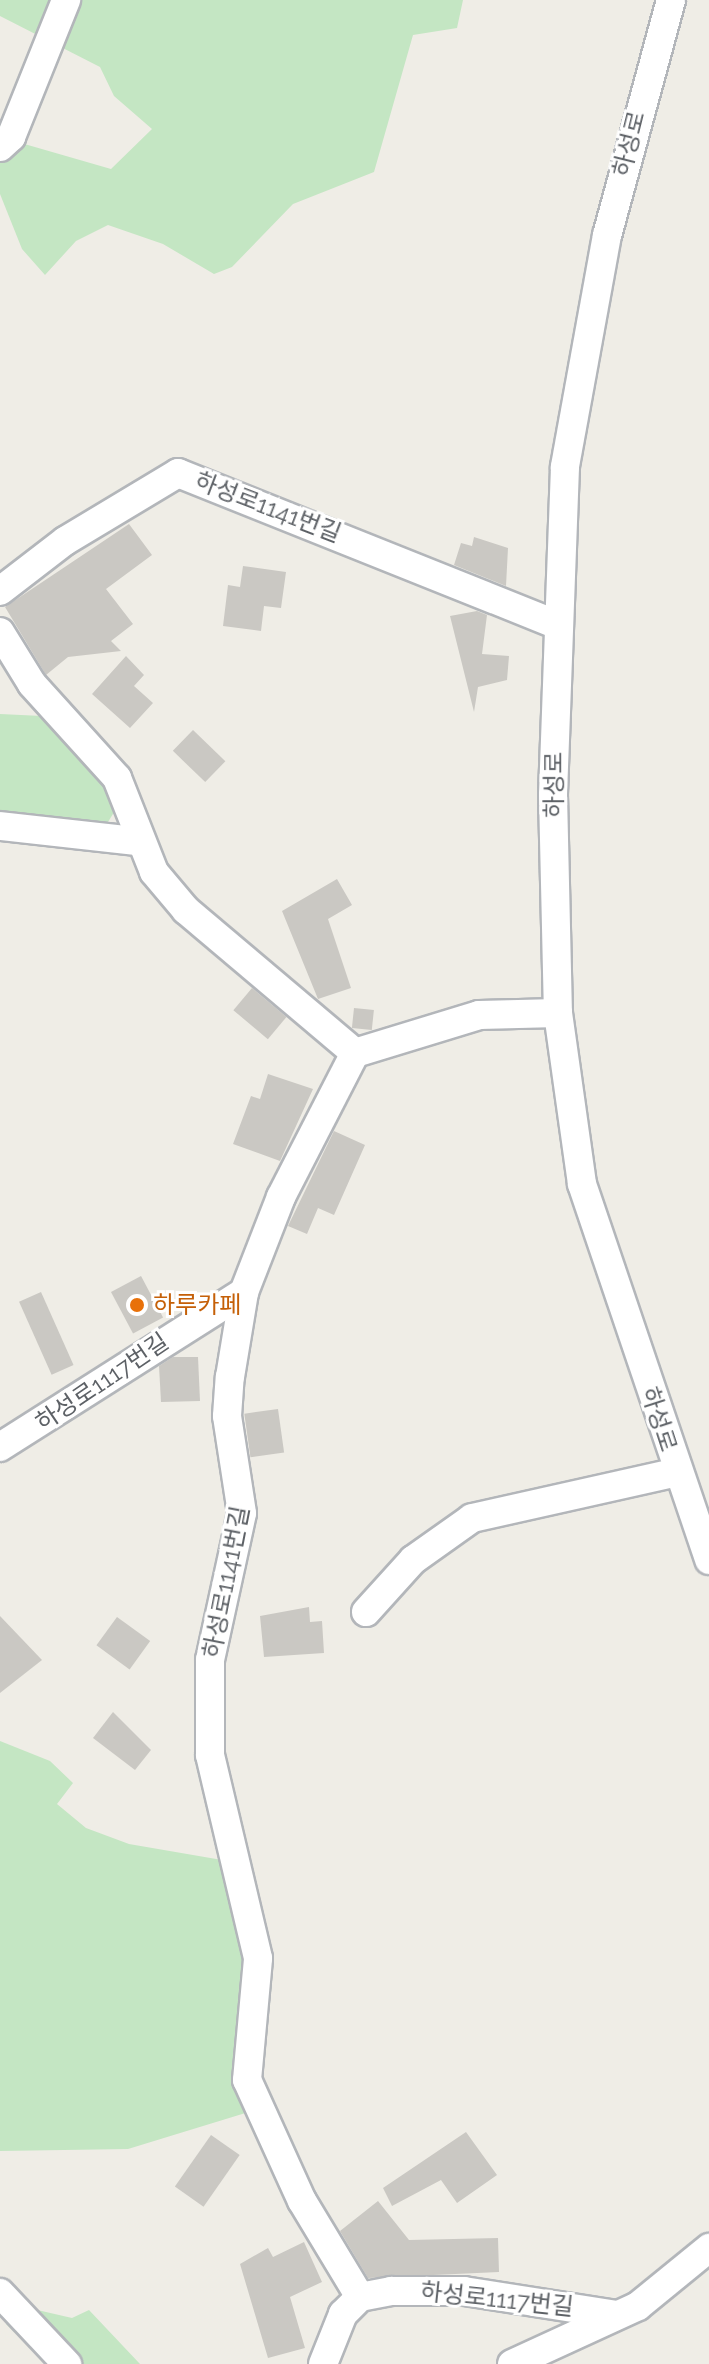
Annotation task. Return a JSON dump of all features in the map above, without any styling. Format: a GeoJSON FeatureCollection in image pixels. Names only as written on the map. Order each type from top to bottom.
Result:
{"type":"FeatureCollection","features":[{"type":"Feature","properties":{"kind":"street"},"geometry":{"type":"LineString","coordinates":[[0,147],[11,137],[66,0]]}},
{"type":"Feature","properties":{"kind":"street","name":"하성로"},"geometry":{"type":"LineString","coordinates":[[671,0],[636,113],[583,358],[565,467],[556,624],[558,1013],[582,1184],[709,1560]]}},
{"type":"Feature","properties":{"kind":"street","name":"하성로1141번길"},"geometry":{"type":"LineString","coordinates":[[0,591],[89,525],[178,473],[556,624]]}},
{"type":"Feature","properties":{"kind":"street"},"geometry":{"type":"LineString","coordinates":[[0,632],[32,684],[117,778],[136,841],[186,910],[355,1053],[479,1015],[558,1013]]}},
{"type":"Feature","properties":{"kind":"street"},"geometry":{"type":"LineString","coordinates":[[0,826],[136,841]]}},
{"type":"Feature","properties":{"kind":"street","name":"하성로1141번길"},"geometry":{"type":"LineString","coordinates":[[355,1053],[312,1127],[244,1292],[227,1416],[242,1513],[210,1660],[210,1755],[258,1958],[247,2080],[296,2189],[360,2297]]}},
{"type":"Feature","properties":{"kind":"street","name":"하성로1117번길"},"geometry":{"type":"LineString","coordinates":[[0,1447],[244,1292]]}},
{"type":"Feature","properties":{"kind":"street"},"geometry":{"type":"LineString","coordinates":[[366,1612],[413,1560],[472,1518],[677,1472]]}},
{"type":"Feature","properties":{"kind":"street","name":"하성로1117번길"},"geometry":{"type":"LineString","coordinates":[[512,2364],[671,2286],[709,2248]]}},
{"type":"Feature","properties":{"kind":"street","name":"하성로1117번길"},"geometry":{"type":"LineString","coordinates":[[360,2297],[441,2289],[617,2315]]}},
{"type":"Feature","properties":{"kind":"street"},"geometry":{"type":"LineString","coordinates":[[0,2293],[67,2364]]}},
{"type":"Feature","properties":{"kind":"street"},"geometry":{"type":"LineString","coordinates":[[323,2364],[343,2314],[360,2297]]}},
{"type":"Feature","properties":{"kind":"green space"},"geometry":{"type":"Polygon","coordinates":[[[0,0],[463,0],[457,28],[413,35],[374,172],[293,204],[232,267],[214,274],[163,244],[108,225],[76,241],[45,275],[22,249],[0,194],[0,158],[21,143],[111,169],[152,129],[114,96],[100,67],[0,16],[0,0]]]}},
{"type":"Feature","properties":{"kind":"green space"},"geometry":{"type":"Polygon","coordinates":[[[0,714],[42,716],[106,786],[116,809],[108,822],[0,817],[0,714]]]}},
{"type":"Feature","properties":{"kind":"green space"},"geometry":{"type":"Polygon","coordinates":[[[0,1741],[50,1761],[73,1783],[57,1804],[86,1828],[129,1844],[222,1860],[245,1932],[252,2111],[128,2149],[0,2151],[0,1741]]]}},
{"type":"Feature","properties":{"kind":"green space"},"geometry":{"type":"Polygon","coordinates":[[[20,2306],[72,2318],[89,2310],[140,2364],[47,2364],[6,2324],[20,2306]]]}},
{"type":"Feature","properties":{"kind":"building"},"geometry":{"type":"Polygon","coordinates":[[[129,524],[152,555],[106,589],[133,624],[111,641],[121,651],[68,657],[46,675],[5,607],[129,524]]]}},
{"type":"Feature","properties":{"kind":"building"},"geometry":{"type":"Polygon","coordinates":[[[474,537],[508,548],[506,586],[454,565],[461,543],[472,546],[474,537]]]}},
{"type":"Feature","properties":{"kind":"building"},"geometry":{"type":"Polygon","coordinates":[[[243,566],[286,572],[281,608],[264,606],[261,631],[223,626],[228,585],[240,587],[243,566]]]}},
{"type":"Feature","properties":{"kind":"building"},"geometry":{"type":"Polygon","coordinates":[[[477,611],[487,615],[482,654],[509,656],[507,680],[478,687],[474,712],[450,616],[477,611]]]}},
{"type":"Feature","properties":{"kind":"building"},"geometry":{"type":"Polygon","coordinates":[[[126,656],[144,675],[134,686],[153,703],[130,728],[92,694],[126,656]]]}},
{"type":"Feature","properties":{"kind":"building"},"geometry":{"type":"Polygon","coordinates":[[[193,730],[225,761],[205,782],[173,751],[193,730]]]}},
{"type":"Feature","properties":{"kind":"building"},"geometry":{"type":"Polygon","coordinates":[[[337,879],[352,905],[328,919],[351,988],[318,999],[282,911],[337,879]]]}},
{"type":"Feature","properties":{"kind":"building"},"geometry":{"type":"Polygon","coordinates":[[[252,988],[286,1017],[268,1039],[233,1010],[252,988]]]}},
{"type":"Feature","properties":{"kind":"building"},"geometry":{"type":"Polygon","coordinates":[[[354,1008],[374,1010],[372,1030],[352,1028],[354,1008]]]}},
{"type":"Feature","properties":{"kind":"building"},"geometry":{"type":"Polygon","coordinates":[[[268,1074],[313,1089],[280,1161],[233,1144],[251,1096],[260,1099],[268,1074]]]}},
{"type":"Feature","properties":{"kind":"building"},"geometry":{"type":"Polygon","coordinates":[[[334,1131],[365,1145],[334,1215],[318,1208],[307,1234],[288,1226],[334,1131]]]}},
{"type":"Feature","properties":{"kind":"building","name":"하루카페"},"geometry":{"type":"Polygon","coordinates":[[[141,1276],[163,1317],[133,1333],[111,1292],[141,1276]]]}},
{"type":"Feature","properties":{"kind":"building"},"geometry":{"type":"Polygon","coordinates":[[[41,1292],[74,1365],[52,1375],[19,1302],[41,1292]]]}},
{"type":"Feature","properties":{"kind":"building"},"geometry":{"type":"Polygon","coordinates":[[[173,1357],[198,1357],[200,1401],[161,1402],[159,1366],[173,1357]]]}},
{"type":"Feature","properties":{"kind":"building"},"geometry":{"type":"Polygon","coordinates":[[[278,1409],[284,1453],[250,1457],[244,1414],[278,1409]]]}},
{"type":"Feature","properties":{"kind":"building"},"geometry":{"type":"Polygon","coordinates":[[[309,1607],[310,1622],[322,1621],[324,1653],[264,1657],[260,1616],[309,1607]]]}},
{"type":"Feature","properties":{"kind":"building"},"geometry":{"type":"Polygon","coordinates":[[[0,1616],[42,1660],[0,1693],[0,1616]]]}},
{"type":"Feature","properties":{"kind":"building"},"geometry":{"type":"Polygon","coordinates":[[[117,1617],[150,1641],[130,1669],[96,1645],[117,1617]]]}},
{"type":"Feature","properties":{"kind":"building"},"geometry":{"type":"Polygon","coordinates":[[[113,1712],[151,1750],[135,1770],[93,1738],[113,1712]]]}},
{"type":"Feature","properties":{"kind":"building"},"geometry":{"type":"Polygon","coordinates":[[[466,2132],[497,2175],[457,2203],[441,2180],[392,2206],[383,2188],[466,2132]]]}},
{"type":"Feature","properties":{"kind":"building"},"geometry":{"type":"Polygon","coordinates":[[[211,2135],[240,2155],[204,2207],[175,2187],[211,2135]]]}},
{"type":"Feature","properties":{"kind":"building"},"geometry":{"type":"Polygon","coordinates":[[[378,2201],[409,2240],[498,2238],[499,2272],[368,2278],[340,2231],[378,2201]]]}},
{"type":"Feature","properties":{"kind":"building"},"geometry":{"type":"Polygon","coordinates":[[[304,2242],[322,2282],[290,2297],[305,2348],[268,2358],[240,2264],[268,2248],[273,2257],[304,2242]]]}},
{"type":"Feature","properties":{"kind":"place","name":"하루카페"},"geometry":{"type":"Point","coordinates":[137,1305]}}]}
